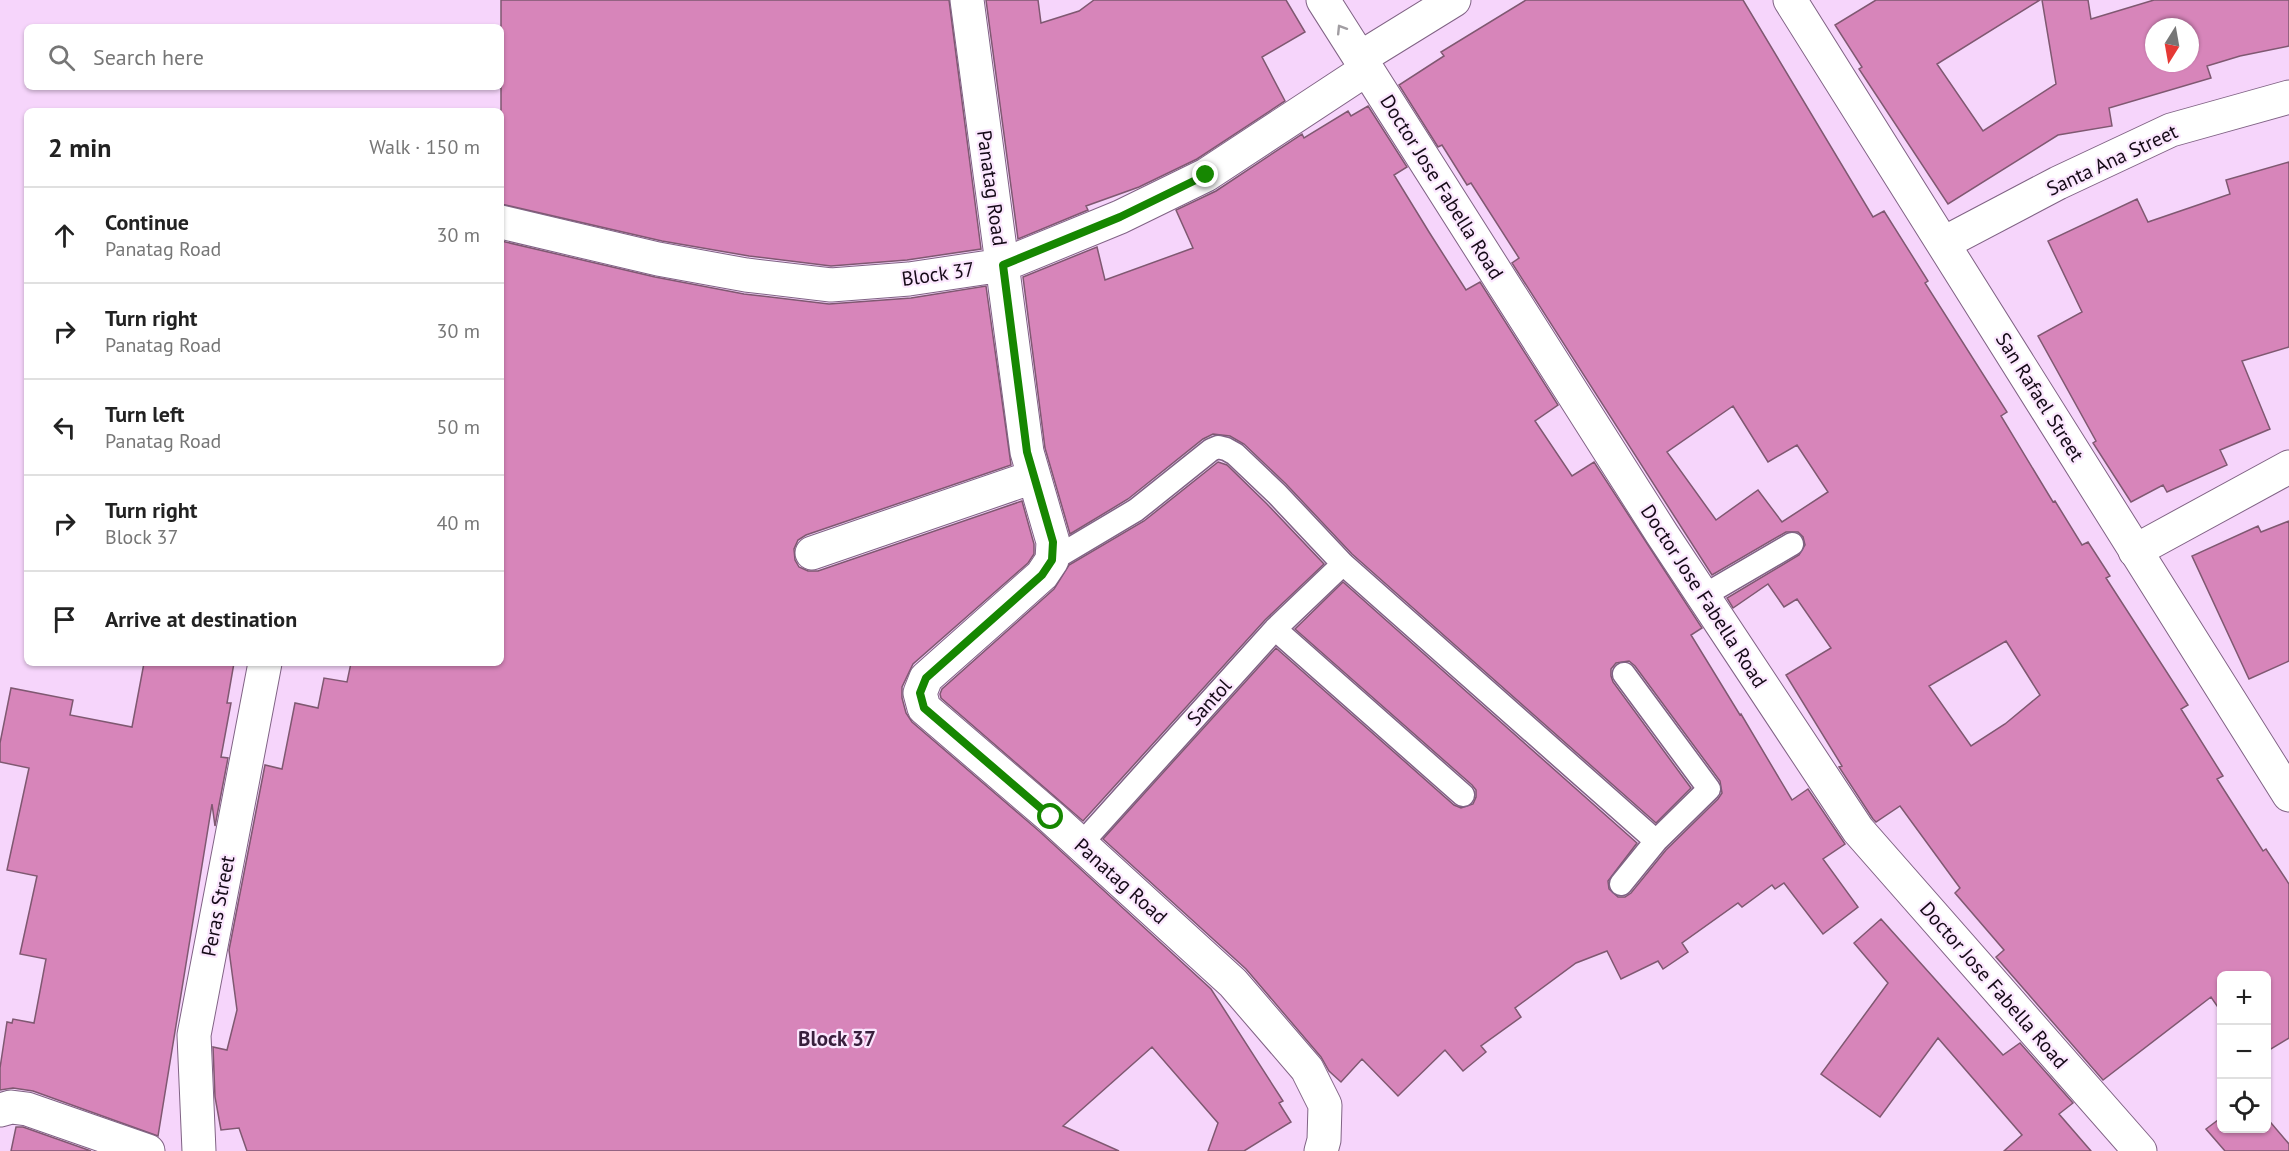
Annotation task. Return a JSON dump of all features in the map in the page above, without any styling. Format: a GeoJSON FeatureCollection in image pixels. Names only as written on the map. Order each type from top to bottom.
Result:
{"type":"FeatureCollection","features":[{"type":"Feature","properties":{"kind":"street","name":"Panatag Road"},"geometry":{"type":"LineString","coordinates":[[967,0],[1027,452],[1053,542],[1052,560],[1042,575],[926,678],[920,693],[924,708],[1081,844],[1233,983],[1307,1069],[1325,1105],[1324,1140],[1321,1151]]}},
{"type":"Feature","properties":{"kind":"street","name":"Doctor Jose Fabella Road"},"geometry":{"type":"LineString","coordinates":[[1323,0],[1606,432],[1703,596],[1858,830],[2140,1151]]}},
{"type":"Feature","properties":{"kind":"street","name":"Block 37"},"geometry":{"type":"LineString","coordinates":[[504,223],[658,259],[746,275],[831,285],[909,279],[1003,265],[1120,217],[1206,175],[1454,0]]}},
{"type":"Feature","properties":{"kind":"street","name":"San Rafael Street"},"geometry":{"type":"LineString","coordinates":[[1790,0],[2289,795]]}},
{"type":"Feature","properties":{"kind":"street","name":"Santa Ana Street"},"geometry":{"type":"LineString","coordinates":[[1944,243],[2058,183],[2171,130],[2289,97]]}},
{"type":"Feature","properties":{"kind":"street"},"geometry":{"type":"LineString","coordinates":[[2135,551],[2289,467]]}},
{"type":"Feature","properties":{"kind":"street"},"geometry":{"type":"LineString","coordinates":[[812,553],[1033,477]]}},
{"type":"Feature","properties":{"kind":"street","name":"Peras Street"},"geometry":{"type":"LineString","coordinates":[[199,1151],[194,1035],[264,666]]}},
{"type":"Feature","properties":{"kind":"street"},"geometry":{"type":"LineString","coordinates":[[0,1110],[11,1107],[27,1109],[148,1151]]}},
{"type":"Feature","properties":{"kind":"lane"},"geometry":{"type":"LineString","coordinates":[[1052,560],[1136,510],[1211,450],[1218,447],[1226,449],[1235,454],[1277,494],[1343,564],[1656,842]]}},
{"type":"Feature","properties":{"kind":"lane"},"geometry":{"type":"LineString","coordinates":[[1703,596],[1792,544]]}},
{"type":"Feature","properties":{"kind":"lane","name":"Santol"},"geometry":{"type":"LineString","coordinates":[[1081,844],[1275,629],[1343,564]]}},
{"type":"Feature","properties":{"kind":"lane"},"geometry":{"type":"LineString","coordinates":[[1275,629],[1463,795]]}},
{"type":"Feature","properties":{"kind":"lane"},"geometry":{"type":"LineString","coordinates":[[1621,884],[1656,842],[1709,789],[1624,674]]}},
{"type":"Feature","properties":{"kind":"building"},"geometry":{"type":"Polygon","coordinates":[[[501,0],[949,0],[981,249],[907,260],[831,266],[749,256],[662,241],[504,205],[504,108],[501,108],[501,90],[504,90],[504,24],[501,24],[501,0]]]}},
{"type":"Feature","properties":{"kind":"building"},"geometry":{"type":"Polygon","coordinates":[[[986,0],[1038,0],[1041,23],[1079,11],[1094,0],[1286,0],[1305,32],[1262,57],[1285,101],[1197,159],[1139,187],[1086,206],[1088,210],[1018,239],[986,0]]]}},
{"type":"Feature","properties":{"kind":"building"},"geometry":{"type":"Polygon","coordinates":[[[1526,0],[1743,0],[1873,217],[1884,211],[1928,281],[1925,283],[2007,412],[2001,416],[2053,502],[2055,501],[2082,545],[2088,542],[2110,576],[2106,578],[2188,705],[2181,709],[2223,776],[2217,779],[2263,851],[2266,849],[2289,884],[2289,1038],[2271,1049],[2271,971],[2217,971],[2217,1006],[2211,997],[2103,1080],[1996,957],[2004,950],[1955,893],[1960,888],[1900,806],[1876,822],[1873,819],[1839,767],[1842,766],[1786,675],[1831,648],[1797,599],[1784,607],[1768,584],[1733,608],[1727,598],[1799,555],[1805,545],[1803,537],[1798,532],[1786,532],[1712,575],[1512,263],[1519,258],[1471,183],[1467,185],[1442,145],[1438,147],[1399,85],[1444,56],[1441,52],[1526,0]],[[1733,406],[1667,452],[1716,520],[1758,490],[1782,522],[1828,492],[1797,445],[1768,462],[1733,406]],[[2006,641],[1929,686],[1971,746],[2005,724],[2040,695],[2006,641]]]}},
{"type":"Feature","properties":{"kind":"building"},"geometry":{"type":"Polygon","coordinates":[[[1876,0],[2040,0],[1937,64],[1983,131],[2056,84],[2042,0],[2088,0],[2091,19],[2154,0],[2289,0],[2289,46],[2240,56],[2207,66],[2211,78],[2109,108],[2112,126],[2058,135],[1948,204],[1859,69],[1862,67],[1835,25],[1876,0]]]}},
{"type":"Feature","properties":{"kind":"building"},"geometry":{"type":"Polygon","coordinates":[[[1368,106],[1407,167],[1394,175],[1429,232],[1466,290],[1480,282],[1558,405],[1535,421],[1572,476],[1594,462],[1702,628],[1691,635],[1792,800],[1808,789],[1845,844],[1823,859],[1858,907],[1823,934],[1784,883],[1775,889],[1772,885],[1742,907],[1738,903],[1682,943],[1688,952],[1663,969],[1658,961],[1621,979],[1607,951],[1576,963],[1515,1008],[1521,1017],[1481,1046],[1486,1052],[1463,1071],[1445,1050],[1398,1096],[1362,1059],[1341,1082],[1329,1071],[1321,1057],[1246,969],[1103,839],[1276,648],[1454,805],[1461,808],[1473,804],[1476,790],[1472,785],[1295,629],[1343,582],[1637,843],[1608,881],[1609,889],[1618,897],[1625,897],[1631,893],[1666,850],[1718,799],[1722,793],[1720,781],[1635,666],[1629,661],[1616,663],[1611,669],[1613,682],[1691,788],[1656,823],[1352,554],[1286,484],[1244,444],[1230,436],[1213,434],[1203,439],[1128,499],[1070,534],[1045,448],[1023,277],[1097,247],[1105,280],[1193,248],[1176,210],[1216,191],[1302,134],[1304,138],[1348,111],[1351,116],[1368,106]]]}},
{"type":"Feature","properties":{"kind":"building"},"geometry":{"type":"Polygon","coordinates":[[[2289,162],[2289,347],[2242,361],[2270,429],[2220,450],[2227,465],[2167,492],[2163,485],[2131,502],[2093,443],[2096,441],[2038,336],[2082,312],[2048,241],[2137,199],[2148,222],[2230,194],[2226,180],[2289,162]]]}},
{"type":"Feature","properties":{"kind":"building"},"geometry":{"type":"Polygon","coordinates":[[[504,242],[655,277],[744,294],[829,304],[911,298],[986,286],[1011,465],[806,535],[798,540],[794,549],[795,560],[799,567],[808,571],[818,571],[1022,501],[1034,544],[1034,554],[1028,563],[913,664],[902,687],[906,713],[912,722],[1039,831],[1211,989],[1283,1101],[1279,1103],[1291,1122],[1244,1151],[1208,1151],[1218,1123],[1152,1047],[1063,1126],[1119,1151],[247,1151],[239,1128],[221,1130],[215,1097],[213,1047],[227,1050],[237,1010],[229,950],[265,765],[282,769],[295,703],[318,708],[324,678],[347,682],[350,666],[504,666],[504,242]]]}},
{"type":"Feature","properties":{"kind":"building"},"geometry":{"type":"Polygon","coordinates":[[[1218,462],[1227,465],[1324,564],[1265,620],[1083,821],[941,698],[940,694],[942,689],[1054,589],[1069,565],[1144,521],[1218,462]]]}},
{"type":"Feature","properties":{"kind":"building"},"geometry":{"type":"Polygon","coordinates":[[[2289,521],[2289,661],[2249,679],[2192,556],[2258,526],[2261,532],[2289,521]]]}},
{"type":"Feature","properties":{"kind":"building"},"geometry":{"type":"Polygon","coordinates":[[[143,666],[233,666],[227,703],[231,703],[221,757],[228,758],[215,826],[212,804],[158,1136],[33,1091],[13,1088],[0,1090],[0,1068],[7,1022],[12,1023],[13,1019],[34,1023],[46,959],[20,954],[37,876],[7,870],[29,768],[0,762],[0,743],[11,688],[73,700],[70,715],[132,727],[143,666]]]}},
{"type":"Feature","properties":{"kind":"building"},"geometry":{"type":"Polygon","coordinates":[[[1881,919],[2003,1055],[2020,1043],[2073,1103],[2059,1114],[2091,1151],[2004,1151],[2022,1135],[1938,1038],[1880,1117],[1821,1074],[1888,983],[1854,943],[1881,919]]]}},
{"type":"Feature","properties":{"kind":"building"},"geometry":{"type":"Polygon","coordinates":[[[2217,1121],[2217,1133],[2271,1133],[2271,1123],[2289,1144],[2289,1151],[2225,1151],[2206,1129],[2217,1121]]]}},
{"type":"Feature","properties":{"kind":"building"},"geometry":{"type":"Polygon","coordinates":[[[16,1127],[23,1127],[91,1151],[11,1151],[16,1127]]]}},
{"type":"Feature","properties":{"kind":"district","name":"Block 37"},"geometry":{"type":"Point","coordinates":[837,1039]}},
{"type":"Feature","properties":{"kind":"route"},"geometry":{"type":"LineString","coordinates":[[1051,817],[924,708],[920,693],[926,678],[1042,575],[1052,560],[1053,542],[1027,452],[1003,265],[1120,217],[1206,175]]}}]}
